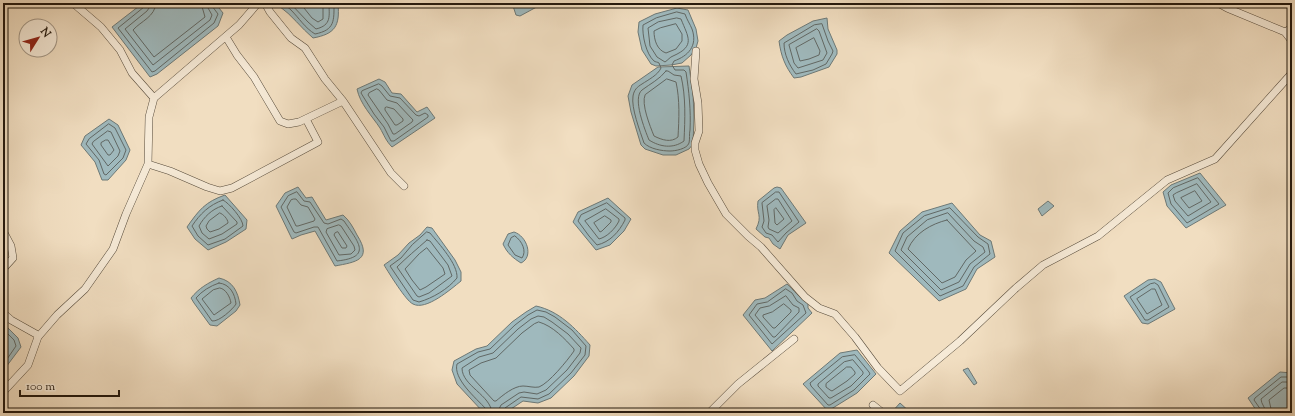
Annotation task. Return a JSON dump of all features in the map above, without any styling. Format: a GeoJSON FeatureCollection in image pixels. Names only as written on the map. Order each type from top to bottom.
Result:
{"type":"FeatureCollection","features":[{"type":"Feature","properties":{"kind":"street"},"geometry":{"type":"LineString","coordinates":[[73,3],[101,27],[120,50],[132,73],[154,98]]}},
{"type":"Feature","properties":{"kind":"street"},"geometry":{"type":"LineString","coordinates":[[3,392],[28,365],[38,337],[57,315],[85,289],[113,249],[126,214],[148,164],[149,117],[154,98],[239,26],[258,3]]}},
{"type":"Feature","properties":{"kind":"street"},"geometry":{"type":"LineString","coordinates":[[265,3],[270,12],[291,38],[306,48],[325,79],[343,101],[390,173],[404,186]]}},
{"type":"Feature","properties":{"kind":"street"},"geometry":{"type":"LineString","coordinates":[[1218,3],[1285,32],[1292,41]]}},
{"type":"Feature","properties":{"kind":"street"},"geometry":{"type":"LineString","coordinates":[[1285,32],[1292,28]]}},
{"type":"Feature","properties":{"kind":"street"},"geometry":{"type":"LineString","coordinates":[[226,37],[236,55],[254,77],[280,121],[288,124],[299,122],[343,101]]}},
{"type":"Feature","properties":{"kind":"street"},"geometry":{"type":"LineString","coordinates":[[696,51],[694,79],[698,103],[699,131],[695,143],[695,150],[708,183],[726,214],[761,247],[805,297],[819,308],[835,314],[855,337],[878,368],[900,391],[960,340],[1043,265],[1098,236],[1167,180],[1215,159],[1292,73]]}},
{"type":"Feature","properties":{"kind":"street"},"geometry":{"type":"LineString","coordinates":[[148,164],[220,191],[232,188],[318,142],[306,118]]}},
{"type":"Feature","properties":{"kind":"street"},"geometry":{"type":"LineString","coordinates":[[3,231],[11,246],[13,258],[3,269]]}},
{"type":"Feature","properties":{"kind":"street"},"geometry":{"type":"LineString","coordinates":[[3,313],[11,320],[36,334],[38,337]]}},
{"type":"Feature","properties":{"kind":"street"},"geometry":{"type":"LineString","coordinates":[[709,413],[738,384],[794,339]]}},
{"type":"Feature","properties":{"kind":"street"},"geometry":{"type":"LineString","coordinates":[[874,405],[883,413]]}},
{"type":"Feature","properties":{"kind":"water"},"geometry":{"type":"Polygon","coordinates":[[[143,3],[215,3],[223,13],[218,26],[157,74],[150,77],[112,27],[143,3]]]}},
{"type":"Feature","properties":{"kind":"water"},"geometry":{"type":"Polygon","coordinates":[[[282,3],[337,3],[337,23],[331,31],[313,38],[279,6],[282,3]]]}},
{"type":"Feature","properties":{"kind":"water"},"geometry":{"type":"Polygon","coordinates":[[[512,3],[544,3],[520,16],[516,15],[512,3]]]}},
{"type":"Feature","properties":{"kind":"water"},"geometry":{"type":"Polygon","coordinates":[[[677,8],[688,10],[696,29],[698,41],[696,48],[682,63],[656,66],[651,64],[642,50],[638,32],[639,22],[655,14],[677,8]]]}},
{"type":"Feature","properties":{"kind":"water"},"geometry":{"type":"Polygon","coordinates":[[[827,18],[828,29],[837,50],[837,54],[829,67],[794,78],[784,61],[779,41],[813,21],[827,18]]]}},
{"type":"Feature","properties":{"kind":"water"},"geometry":{"type":"Polygon","coordinates":[[[689,66],[693,93],[693,144],[689,149],[676,155],[663,155],[645,149],[641,145],[631,112],[628,96],[632,85],[658,67],[689,66]]]}},
{"type":"Feature","properties":{"kind":"water"},"geometry":{"type":"Polygon","coordinates":[[[379,79],[385,82],[392,93],[401,94],[417,112],[427,107],[435,118],[392,147],[363,105],[357,89],[379,79]]]}},
{"type":"Feature","properties":{"kind":"water"},"geometry":{"type":"Polygon","coordinates":[[[109,119],[118,125],[130,150],[126,160],[108,180],[102,180],[95,162],[81,145],[85,136],[109,119]]]}},
{"type":"Feature","properties":{"kind":"water"},"geometry":{"type":"Polygon","coordinates":[[[1200,173],[1226,205],[1186,228],[1167,206],[1163,192],[1171,185],[1200,173]]]}},
{"type":"Feature","properties":{"kind":"water"},"geometry":{"type":"Polygon","coordinates":[[[298,187],[306,198],[312,197],[326,220],[343,215],[347,219],[362,243],[363,255],[360,258],[350,263],[335,266],[315,231],[292,239],[276,206],[285,193],[298,187]]]}},
{"type":"Feature","properties":{"kind":"water"},"geometry":{"type":"Polygon","coordinates":[[[777,187],[781,188],[806,223],[788,235],[780,249],[773,244],[769,238],[765,237],[756,229],[759,221],[758,201],[777,187]]]}},
{"type":"Feature","properties":{"kind":"water"},"geometry":{"type":"Polygon","coordinates":[[[225,195],[247,220],[246,229],[226,242],[208,250],[195,239],[187,227],[203,207],[225,195]]]}},
{"type":"Feature","properties":{"kind":"water"},"geometry":{"type":"Polygon","coordinates":[[[608,198],[631,219],[624,231],[610,245],[596,250],[573,222],[578,212],[608,198]]]}},
{"type":"Feature","properties":{"kind":"water"},"geometry":{"type":"Polygon","coordinates":[[[1048,201],[1054,206],[1042,216],[1038,209],[1048,201]]]}},
{"type":"Feature","properties":{"kind":"water"},"geometry":{"type":"Polygon","coordinates":[[[952,203],[980,235],[991,241],[995,257],[977,269],[966,289],[939,301],[889,253],[900,231],[922,212],[952,203]]]}},
{"type":"Feature","properties":{"kind":"water"},"geometry":{"type":"Polygon","coordinates":[[[427,227],[432,228],[455,260],[461,272],[461,281],[431,302],[418,305],[413,304],[406,298],[384,265],[398,255],[427,227]]]}},
{"type":"Feature","properties":{"kind":"water"},"geometry":{"type":"Polygon","coordinates":[[[514,232],[519,234],[527,247],[527,256],[521,263],[510,255],[503,244],[508,234],[514,232]]]}},
{"type":"Feature","properties":{"kind":"water"},"geometry":{"type":"Polygon","coordinates":[[[219,278],[224,279],[231,284],[238,296],[240,305],[236,311],[217,326],[210,325],[191,298],[204,286],[219,278]]]}},
{"type":"Feature","properties":{"kind":"water"},"geometry":{"type":"Polygon","coordinates":[[[1155,279],[1161,282],[1175,309],[1148,324],[1142,323],[1124,296],[1148,280],[1155,279]]]}},
{"type":"Feature","properties":{"kind":"water"},"geometry":{"type":"Polygon","coordinates":[[[787,284],[808,303],[808,308],[812,313],[772,351],[743,315],[755,300],[765,298],[787,284]]]}},
{"type":"Feature","properties":{"kind":"water"},"geometry":{"type":"Polygon","coordinates":[[[536,306],[544,308],[559,316],[578,332],[590,345],[589,356],[574,376],[551,398],[538,403],[523,401],[505,413],[484,413],[457,384],[452,370],[454,361],[476,349],[487,346],[512,322],[536,306]]]}},
{"type":"Feature","properties":{"kind":"water"},"geometry":{"type":"Polygon","coordinates":[[[3,323],[18,338],[21,347],[3,371],[3,323]]]}},
{"type":"Feature","properties":{"kind":"water"},"geometry":{"type":"Polygon","coordinates":[[[857,350],[876,374],[857,393],[828,411],[803,384],[840,353],[857,350]]]}},
{"type":"Feature","properties":{"kind":"water"},"geometry":{"type":"Polygon","coordinates":[[[968,368],[977,383],[974,385],[963,370],[968,368]]]}},
{"type":"Feature","properties":{"kind":"water"},"geometry":{"type":"Polygon","coordinates":[[[1280,372],[1292,373],[1292,413],[1258,413],[1248,398],[1280,372]]]}},
{"type":"Feature","properties":{"kind":"water"},"geometry":{"type":"Polygon","coordinates":[[[900,403],[911,413],[891,413],[900,403]]]}}]}
